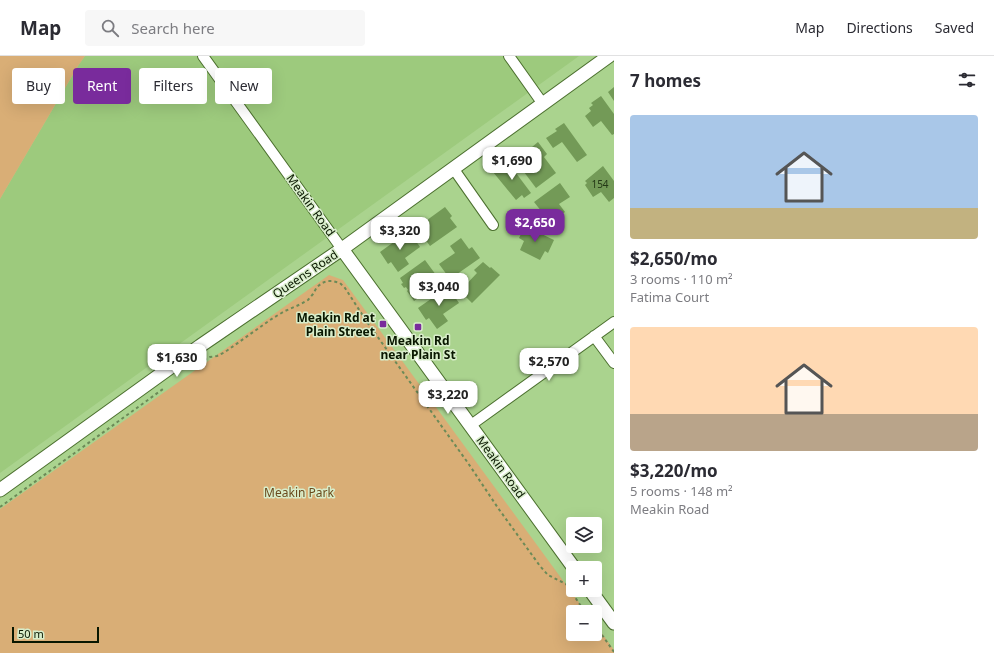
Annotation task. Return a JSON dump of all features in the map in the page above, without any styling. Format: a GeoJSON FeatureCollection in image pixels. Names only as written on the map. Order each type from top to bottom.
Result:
{"type":"FeatureCollection","features":[{"type":"Feature","properties":{"kind":"street","name":"Meakin Road"},"geometry":{"type":"LineString","coordinates":[[203,56],[569,561]]}},
{"type":"Feature","properties":{"kind":"street"},"geometry":{"type":"LineString","coordinates":[[509,56],[543,104]]}},
{"type":"Feature","properties":{"kind":"street","name":"Queens Road"},"geometry":{"type":"LineString","coordinates":[[0,490],[200,346],[342,249],[609,56]]}},
{"type":"Feature","properties":{"kind":"street"},"geometry":{"type":"LineString","coordinates":[[453,168],[493,225]]}},
{"type":"Feature","properties":{"kind":"street"},"geometry":{"type":"LineString","coordinates":[[471,425],[614,322]]}},
{"type":"Feature","properties":{"kind":"street"},"geometry":{"type":"LineString","coordinates":[[594,336],[614,363]]}},
{"type":"Feature","properties":{"kind":"street"},"geometry":{"type":"LineString","coordinates":[[595,597],[614,623]]}},
{"type":"Feature","properties":{"kind":"path"},"geometry":{"type":"LineString","coordinates":[[200,362],[206,358],[217,356],[226,352],[273,318],[308,300],[314,294],[317,287],[322,283],[332,281],[340,283],[540,566],[548,575],[566,584],[580,605]]}},
{"type":"Feature","properties":{"kind":"path"},"geometry":{"type":"LineString","coordinates":[[0,507],[164,389]]}},
{"type":"Feature","properties":{"kind":"path"},"geometry":{"type":"LineString","coordinates":[[602,636],[614,652]]}},
{"type":"Feature","properties":{"kind":"shaded area"},"geometry":{"type":"Polygon","coordinates":[[[85,56],[579,56],[0,473],[0,199],[56,104],[65,104],[65,88],[73,75],[73,104],[131,104],[131,68],[77,68],[85,56]]]}},
{"type":"Feature","properties":{"kind":"green space"},"geometry":{"type":"Polygon","coordinates":[[[0,56],[85,56],[77,68],[73,68],[73,75],[65,88],[65,68],[12,68],[12,104],[56,104],[0,199],[0,56]]]}},
{"type":"Feature","properties":{"kind":"green space","name":"Meakin Park"},"geometry":{"type":"Polygon","coordinates":[[[329,275],[343,280],[566,585],[566,597],[575,597],[581,605],[566,605],[566,641],[602,641],[602,634],[614,650],[614,653],[0,653],[0,509],[329,275]]]}},
{"type":"Feature","properties":{"kind":"building"},"geometry":{"type":"Polygon","coordinates":[[[614,87],[614,101],[608,92],[614,87]]]}},
{"type":"Feature","properties":{"kind":"building"},"geometry":{"type":"Polygon","coordinates":[[[601,96],[614,114],[614,134],[612,135],[601,121],[593,127],[585,116],[591,111],[589,108],[593,105],[591,103],[601,96]]]}},
{"type":"Feature","properties":{"kind":"building"},"geometry":{"type":"Polygon","coordinates":[[[564,123],[587,155],[577,162],[562,142],[553,148],[546,138],[557,131],[555,129],[564,123]]]}},
{"type":"Feature","properties":{"kind":"building"},"geometry":{"type":"Polygon","coordinates":[[[538,142],[547,154],[544,157],[556,173],[536,188],[515,160],[521,156],[519,154],[525,150],[526,152],[538,142]]]}},
{"type":"Feature","properties":{"kind":"building"},"geometry":{"type":"Polygon","coordinates":[[[510,161],[518,171],[516,173],[531,193],[524,198],[522,195],[516,200],[493,172],[502,165],[503,167],[510,161]]]}},
{"type":"Feature","properties":{"kind":"building"},"geometry":{"type":"Polygon","coordinates":[[[603,166],[614,181],[614,198],[609,202],[601,192],[593,197],[585,185],[587,183],[585,181],[603,166]]]}},
{"type":"Feature","properties":{"kind":"building"},"geometry":{"type":"Polygon","coordinates":[[[560,183],[570,197],[559,204],[565,212],[553,220],[551,217],[549,219],[534,202],[560,183]]]}},
{"type":"Feature","properties":{"kind":"building"},"geometry":{"type":"Polygon","coordinates":[[[445,207],[452,216],[450,218],[457,227],[430,246],[422,235],[428,230],[423,223],[445,207]]]}},
{"type":"Feature","properties":{"kind":"building"},"geometry":{"type":"Polygon","coordinates":[[[525,226],[554,240],[548,253],[545,251],[540,260],[520,250],[524,241],[519,238],[525,226]]]}},
{"type":"Feature","properties":{"kind":"building"},"geometry":{"type":"Polygon","coordinates":[[[409,231],[420,247],[405,258],[409,264],[398,272],[391,262],[388,264],[380,252],[409,231]]]}},
{"type":"Feature","properties":{"kind":"building"},"geometry":{"type":"Polygon","coordinates":[[[461,238],[469,249],[472,247],[480,258],[450,279],[439,264],[455,253],[450,246],[461,238]]]}},
{"type":"Feature","properties":{"kind":"building"},"geometry":{"type":"Polygon","coordinates":[[[425,260],[436,275],[429,280],[427,277],[417,284],[424,294],[414,301],[406,287],[404,288],[401,284],[403,283],[400,278],[425,260]]]}},
{"type":"Feature","properties":{"kind":"building"},"geometry":{"type":"Polygon","coordinates":[[[483,262],[500,275],[472,303],[460,291],[477,273],[474,270],[483,262]]]}},
{"type":"Feature","properties":{"kind":"building"},"geometry":{"type":"Polygon","coordinates":[[[448,287],[459,303],[443,314],[448,321],[437,329],[429,318],[426,320],[418,308],[448,287]]]}},
{"type":"Feature","properties":{"kind":"place","name":"Meakin Rd at Plain Street"},"geometry":{"type":"Point","coordinates":[383,324]}},
{"type":"Feature","properties":{"kind":"place","name":"Meakin Rd near Plain St"},"geometry":{"type":"Point","coordinates":[418,327]}}]}
